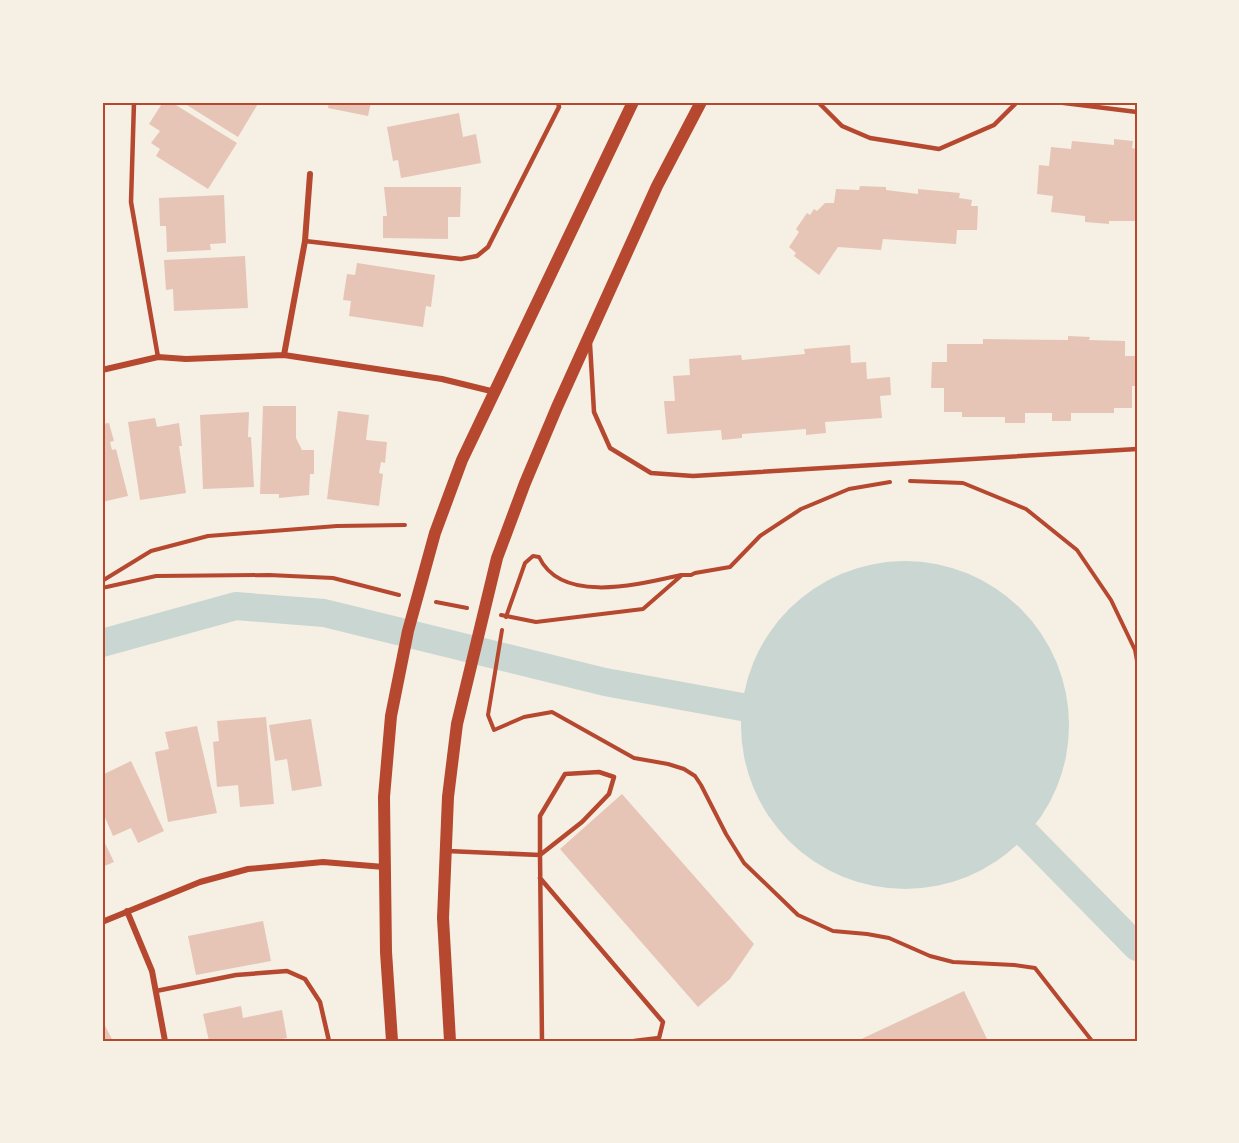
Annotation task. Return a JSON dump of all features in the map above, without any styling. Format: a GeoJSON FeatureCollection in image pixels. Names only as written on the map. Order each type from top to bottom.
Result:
{"type":"FeatureCollection","features":[{"type":"Feature","properties":{"kind":"main road"},"geometry":{"type":"LineString","coordinates":[[392,1041],[386,952],[384,797],[391,716],[408,631],[435,533],[462,460],[633,102]]}},
{"type":"Feature","properties":{"kind":"main road"},"geometry":{"type":"LineString","coordinates":[[450,1041],[443,918],[448,797],[457,724],[497,558],[525,483],[589,336],[657,186],[701,102]]}},
{"type":"Feature","properties":{"kind":"street"},"geometry":{"type":"LineString","coordinates":[[284,355],[305,241],[310,174]]}},
{"type":"Feature","properties":{"kind":"street"},"geometry":{"type":"LineString","coordinates":[[102,370],[158,357],[186,359],[284,355],[442,379],[495,392]]}},
{"type":"Feature","properties":{"kind":"street"},"geometry":{"type":"LineString","coordinates":[[102,922],[200,882],[248,869],[323,862],[384,867]]}},
{"type":"Feature","properties":{"kind":"street"},"geometry":{"type":"LineString","coordinates":[[127,911],[152,971],[165,1041]]}},
{"type":"Feature","properties":{"kind":"lane"},"geometry":{"type":"LineString","coordinates":[[135,102],[131,202],[158,357]]}},
{"type":"Feature","properties":{"kind":"lane"},"geometry":{"type":"LineString","coordinates":[[305,241],[461,259],[477,256],[489,247],[559,107],[558,102]]}},
{"type":"Feature","properties":{"kind":"lane"},"geometry":{"type":"LineString","coordinates":[[818,102],[842,126],[870,138],[939,149],[994,125],[1017,102]]}},
{"type":"Feature","properties":{"kind":"lane"},"geometry":{"type":"LineString","coordinates":[[1056,102],[1137,112]]}},
{"type":"Feature","properties":{"kind":"lane"},"geometry":{"type":"LineString","coordinates":[[589,336],[594,412],[610,448],[651,472],[693,476],[1137,449]]}},
{"type":"Feature","properties":{"kind":"lane"},"geometry":{"type":"LineString","coordinates":[[447,851],[540,855],[582,822],[609,794],[614,777],[599,771],[565,774],[540,816],[540,855],[540,878],[542,1041]]}},
{"type":"Feature","properties":{"kind":"lane"},"geometry":{"type":"LineString","coordinates":[[540,878],[663,1022],[659,1038],[634,1041]]}},
{"type":"Feature","properties":{"kind":"lane"},"geometry":{"type":"LineString","coordinates":[[156,991],[236,975],[287,971],[305,979],[320,1002],[329,1041]]}},
{"type":"Feature","properties":{"kind":"path"},"geometry":{"type":"LineString","coordinates":[[898,480],[849,489],[801,509],[760,536],[730,567],[627,587],[581,586],[565,582],[543,567],[539,557],[533,556],[525,563],[503,625],[488,716],[494,730],[524,717],[552,712],[634,758],[684,769],[695,776],[701,785],[744,863],[798,915],[833,931],[889,938],[930,956],[953,962],[1014,965],[1035,969],[1092,1041]]}},
{"type":"Feature","properties":{"kind":"path"},"geometry":{"type":"LineString","coordinates":[[909,481],[963,483],[1026,509],[1077,550],[1111,600],[1135,650],[1137,661]]}},
{"type":"Feature","properties":{"kind":"path"},"geometry":{"type":"LineString","coordinates":[[102,581],[151,551],[208,536],[326,526],[405,525]]}},
{"type":"Feature","properties":{"kind":"path"},"geometry":{"type":"LineString","coordinates":[[102,588],[156,576],[269,574],[333,578],[404,596]]}},
{"type":"Feature","properties":{"kind":"path"},"geometry":{"type":"LineString","coordinates":[[492,613],[536,622],[643,609],[682,575]]}},
{"type":"Feature","properties":{"kind":"path"},"geometry":{"type":"LineString","coordinates":[[426,600],[470,609]]}},
{"type":"Feature","properties":{"kind":"shaded area"},"geometry":{"type":"Polygon","coordinates":[[[905,561],[952,568],[968,574],[996,589],[1021,609],[1041,634],[1056,662],[1062,678],[1069,725],[1062,772],[1056,788],[1041,816],[1021,841],[996,861],[968,876],[952,882],[905,889],[858,882],[842,876],[814,861],[789,841],[769,816],[754,788],[748,772],[741,725],[748,678],[754,662],[769,634],[789,609],[814,589],[842,574],[858,568],[905,561]]]}},
{"type":"Feature","properties":{"kind":"building"},"geometry":{"type":"Polygon","coordinates":[[[163,102],[171,102],[237,143],[208,189],[156,156],[160,149],[151,143],[160,131],[149,124],[163,102]]]}},
{"type":"Feature","properties":{"kind":"building"},"geometry":{"type":"Polygon","coordinates":[[[182,102],[259,102],[238,137],[182,102]]]}},
{"type":"Feature","properties":{"kind":"building"},"geometry":{"type":"Polygon","coordinates":[[[329,102],[371,102],[368,116],[328,108],[329,102]]]}},
{"type":"Feature","properties":{"kind":"building"},"geometry":{"type":"Polygon","coordinates":[[[459,113],[463,137],[476,134],[481,163],[401,178],[398,160],[393,161],[387,127],[459,113]]]}},
{"type":"Feature","properties":{"kind":"building"},"geometry":{"type":"Polygon","coordinates":[[[1114,139],[1133,141],[1132,148],[1137,149],[1137,221],[1109,221],[1109,224],[1085,222],[1085,216],[1051,212],[1053,196],[1037,194],[1039,165],[1049,166],[1051,147],[1071,149],[1072,141],[1114,145],[1114,139]]]}},
{"type":"Feature","properties":{"kind":"building"},"geometry":{"type":"Polygon","coordinates":[[[860,186],[886,187],[886,190],[918,194],[918,189],[960,193],[959,198],[972,200],[971,206],[978,206],[977,230],[957,230],[956,244],[883,239],[881,250],[838,247],[819,275],[794,256],[796,253],[789,247],[799,232],[796,229],[807,213],[810,215],[814,209],[817,211],[825,203],[834,203],[836,189],[859,190],[860,186]]]}},
{"type":"Feature","properties":{"kind":"building"},"geometry":{"type":"Polygon","coordinates":[[[384,187],[461,187],[460,217],[448,217],[448,239],[383,238],[383,216],[387,216],[384,187]]]}},
{"type":"Feature","properties":{"kind":"building"},"geometry":{"type":"Polygon","coordinates":[[[224,195],[226,243],[210,244],[211,250],[167,252],[166,226],[160,226],[159,198],[224,195]]]}},
{"type":"Feature","properties":{"kind":"building"},"geometry":{"type":"Polygon","coordinates":[[[245,256],[248,308],[174,311],[173,289],[166,290],[164,260],[245,256]]]}},
{"type":"Feature","properties":{"kind":"building"},"geometry":{"type":"Polygon","coordinates":[[[357,263],[435,275],[431,307],[426,306],[423,327],[349,316],[351,301],[343,300],[347,274],[355,275],[357,263]]]}},
{"type":"Feature","properties":{"kind":"building"},"geometry":{"type":"Polygon","coordinates":[[[1068,336],[1090,337],[1089,340],[1125,341],[1125,356],[1137,356],[1137,386],[1132,386],[1132,408],[1114,408],[1114,413],[1071,413],[1071,421],[1052,421],[1052,413],[1025,413],[1025,423],[1005,423],[1005,417],[962,417],[962,412],[944,412],[944,388],[931,388],[932,362],[947,362],[947,344],[983,344],[983,339],[1068,340],[1068,336]]]}},
{"type":"Feature","properties":{"kind":"building"},"geometry":{"type":"Polygon","coordinates":[[[850,345],[851,363],[866,362],[867,379],[890,377],[891,395],[880,396],[882,418],[825,422],[826,433],[806,435],[806,429],[742,434],[742,438],[722,440],[721,430],[667,434],[664,401],[675,401],[673,376],[690,375],[689,359],[741,355],[742,360],[805,354],[804,349],[850,345]]]}},
{"type":"Feature","properties":{"kind":"building"},"geometry":{"type":"Polygon","coordinates":[[[263,406],[296,406],[296,438],[302,450],[314,450],[314,474],[310,474],[309,495],[279,498],[279,494],[260,494],[263,406]]]}},
{"type":"Feature","properties":{"kind":"building"},"geometry":{"type":"Polygon","coordinates":[[[338,411],[369,415],[366,440],[387,442],[385,463],[381,462],[379,473],[383,474],[379,506],[327,499],[338,411]]]}},
{"type":"Feature","properties":{"kind":"building"},"geometry":{"type":"Polygon","coordinates":[[[249,412],[248,437],[251,437],[254,487],[203,489],[200,415],[249,412]]]}},
{"type":"Feature","properties":{"kind":"building"},"geometry":{"type":"Polygon","coordinates":[[[155,418],[157,427],[179,423],[182,446],[179,446],[186,493],[140,500],[128,422],[155,418]]]}},
{"type":"Feature","properties":{"kind":"building"},"geometry":{"type":"Polygon","coordinates":[[[109,423],[114,441],[110,442],[112,450],[116,449],[128,496],[102,502],[102,424],[109,423]]]}},
{"type":"Feature","properties":{"kind":"building"},"geometry":{"type":"Polygon","coordinates":[[[266,717],[274,804],[240,807],[238,785],[217,787],[213,742],[219,741],[217,721],[266,717]]]}},
{"type":"Feature","properties":{"kind":"building"},"geometry":{"type":"Polygon","coordinates":[[[311,719],[322,786],[292,791],[287,759],[275,761],[269,725],[311,719]]]}},
{"type":"Feature","properties":{"kind":"building"},"geometry":{"type":"Polygon","coordinates":[[[197,726],[217,813],[168,822],[155,752],[169,749],[165,732],[197,726]]]}},
{"type":"Feature","properties":{"kind":"building"},"geometry":{"type":"Polygon","coordinates":[[[131,761],[164,831],[138,843],[131,828],[113,836],[104,815],[102,816],[102,775],[131,761]]]}},
{"type":"Feature","properties":{"kind":"building"},"geometry":{"type":"Polygon","coordinates":[[[622,794],[754,944],[730,979],[698,1007],[560,849],[622,794]]]}},
{"type":"Feature","properties":{"kind":"building"},"geometry":{"type":"Polygon","coordinates":[[[102,837],[114,862],[102,867],[102,837]]]}},
{"type":"Feature","properties":{"kind":"building"},"geometry":{"type":"Polygon","coordinates":[[[263,921],[271,961],[196,975],[188,936],[263,921]]]}},
{"type":"Feature","properties":{"kind":"building"},"geometry":{"type":"Polygon","coordinates":[[[964,991],[988,1041],[857,1041],[964,991]]]}},
{"type":"Feature","properties":{"kind":"building"},"geometry":{"type":"Polygon","coordinates":[[[241,1006],[243,1018],[282,1010],[287,1038],[271,1041],[209,1041],[203,1014],[241,1006]]]}},
{"type":"Feature","properties":{"kind":"building"},"geometry":{"type":"Polygon","coordinates":[[[102,1020],[113,1041],[102,1041],[102,1020]]]}},
{"type":"Feature","properties":{"kind":"waterway"},"geometry":{"type":"LineString","coordinates":[[102,643],[236,606],[324,613],[605,682],[780,714]]}},
{"type":"Feature","properties":{"kind":"waterway"},"geometry":{"type":"LineString","coordinates":[[999,813],[1028,836],[1137,947]]}}]}
